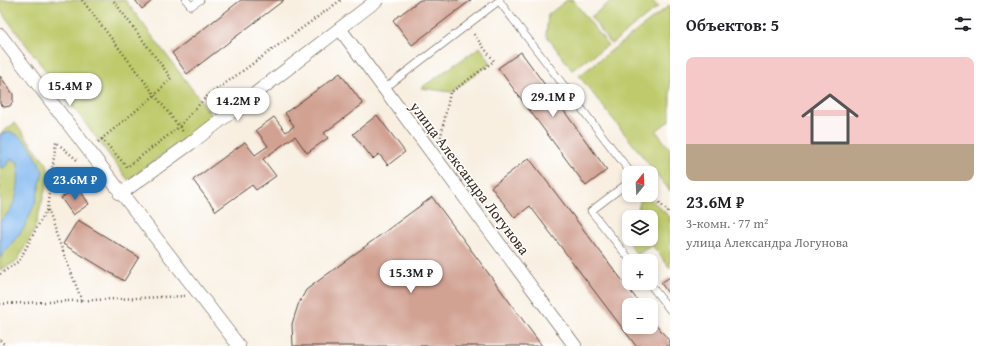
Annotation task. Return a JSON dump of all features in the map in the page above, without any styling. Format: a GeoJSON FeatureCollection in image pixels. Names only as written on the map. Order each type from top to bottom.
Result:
{"type":"FeatureCollection","features":[{"type":"Feature","properties":{"kind":"street"},"geometry":{"type":"LineString","coordinates":[[120,194],[191,143],[377,0]]}},
{"type":"Feature","properties":{"kind":"street","name":"улица Александра Логунова"},"geometry":{"type":"LineString","coordinates":[[340,29],[575,346]]}},
{"type":"Feature","properties":{"kind":"street"},"geometry":{"type":"LineString","coordinates":[[0,35],[120,194],[239,346]]}},
{"type":"Feature","properties":{"kind":"lane"},"geometry":{"type":"LineString","coordinates":[[186,0],[191,6],[200,0]]}},
{"type":"Feature","properties":{"kind":"lane"},"geometry":{"type":"LineString","coordinates":[[384,89],[500,0],[626,166]]}},
{"type":"Feature","properties":{"kind":"lane"},"geometry":{"type":"LineString","coordinates":[[622,187],[591,211],[625,254]]}},
{"type":"Feature","properties":{"kind":"lane"},"geometry":{"type":"LineString","coordinates":[[654,290],[670,310]]}},
{"type":"Feature","properties":{"kind":"path"},"geometry":{"type":"LineString","coordinates":[[82,0],[191,143]]}},
{"type":"Feature","properties":{"kind":"path"},"geometry":{"type":"LineString","coordinates":[[0,274],[19,262],[47,209],[56,142],[77,160],[154,95],[171,78],[113,0]]}},
{"type":"Feature","properties":{"kind":"path"},"geometry":{"type":"LineString","coordinates":[[102,139],[127,167],[179,127],[205,98],[341,0]]}},
{"type":"Feature","properties":{"kind":"path"},"geometry":{"type":"LineString","coordinates":[[436,160],[450,93],[494,61],[467,26]]}},
{"type":"Feature","properties":{"kind":"path"},"geometry":{"type":"LineString","coordinates":[[658,201],[670,214]]}},
{"type":"Feature","properties":{"kind":"path"},"geometry":{"type":"LineString","coordinates":[[47,209],[82,301]]}},
{"type":"Feature","properties":{"kind":"path"},"geometry":{"type":"LineString","coordinates":[[0,304],[201,296]]}},
{"type":"Feature","properties":{"kind":"path"},"geometry":{"type":"LineString","coordinates":[[0,340],[6,346]]}},
{"type":"Feature","properties":{"kind":"green space"},"geometry":{"type":"Polygon","coordinates":[[[0,0],[125,0],[213,117],[128,180],[0,10],[0,0]]]}},
{"type":"Feature","properties":{"kind":"green space"},"geometry":{"type":"Polygon","coordinates":[[[567,0],[573,0],[608,45],[572,70],[546,35],[548,15],[567,0]]]}},
{"type":"Feature","properties":{"kind":"green space"},"geometry":{"type":"Polygon","coordinates":[[[612,0],[652,0],[658,7],[611,44],[591,17],[612,0]]]}},
{"type":"Feature","properties":{"kind":"green space"},"geometry":{"type":"Polygon","coordinates":[[[670,5],[670,120],[656,131],[670,149],[670,191],[658,176],[658,166],[650,166],[579,76],[670,5]]]}},
{"type":"Feature","properties":{"kind":"green space"},"geometry":{"type":"Polygon","coordinates":[[[480,47],[491,63],[451,92],[421,88],[480,47]]]}},
{"type":"Feature","properties":{"kind":"green space"},"geometry":{"type":"Polygon","coordinates":[[[15,123],[47,164],[49,176],[34,231],[17,261],[0,270],[0,134],[15,123]]]}},
{"type":"Feature","properties":{"kind":"green space"},"geometry":{"type":"Polygon","coordinates":[[[640,202],[654,202],[670,217],[670,268],[653,246],[658,246],[658,210],[638,210],[640,202]]]}},
{"type":"Feature","properties":{"kind":"green space"},"geometry":{"type":"Polygon","coordinates":[[[631,246],[650,246],[638,254],[636,254],[631,246]]]}},
{"type":"Feature","properties":{"kind":"water"},"geometry":{"type":"Polygon","coordinates":[[[11,132],[27,143],[43,171],[36,201],[24,228],[0,258],[0,221],[11,208],[18,187],[18,162],[11,159],[4,168],[0,167],[0,134],[11,132]]]}},
{"type":"Feature","properties":{"kind":"building"},"geometry":{"type":"Polygon","coordinates":[[[135,0],[153,0],[142,9],[135,0]]]}},
{"type":"Feature","properties":{"kind":"building"},"geometry":{"type":"Polygon","coordinates":[[[241,0],[284,0],[187,74],[172,53],[241,0]]]}},
{"type":"Feature","properties":{"kind":"building"},"geometry":{"type":"Polygon","coordinates":[[[420,0],[471,0],[412,45],[393,20],[420,0]]]}},
{"type":"Feature","properties":{"kind":"building"},"geometry":{"type":"Polygon","coordinates":[[[521,52],[607,170],[586,186],[498,68],[521,52]]]}},
{"type":"Feature","properties":{"kind":"building"},"geometry":{"type":"Polygon","coordinates":[[[340,73],[363,104],[324,133],[328,138],[307,153],[295,136],[263,159],[276,176],[256,190],[252,185],[216,211],[193,180],[245,142],[255,155],[268,146],[256,130],[274,117],[286,132],[294,126],[285,113],[340,73]]]}},
{"type":"Feature","properties":{"kind":"building"},"geometry":{"type":"Polygon","coordinates":[[[0,76],[13,94],[13,101],[10,106],[5,107],[0,104],[0,76]]]}},
{"type":"Feature","properties":{"kind":"building"},"geometry":{"type":"Polygon","coordinates":[[[377,115],[405,152],[388,165],[379,154],[373,159],[353,134],[377,115]]]}},
{"type":"Feature","properties":{"kind":"building"},"geometry":{"type":"Polygon","coordinates":[[[529,158],[622,280],[622,290],[630,290],[636,298],[622,298],[622,328],[530,206],[515,218],[491,187],[529,158]]]}},
{"type":"Feature","properties":{"kind":"building"},"geometry":{"type":"Polygon","coordinates":[[[78,187],[89,204],[73,215],[61,198],[78,187]]]}},
{"type":"Feature","properties":{"kind":"building"},"geometry":{"type":"Polygon","coordinates":[[[432,197],[542,346],[293,346],[292,324],[298,305],[306,290],[432,197]]]}},
{"type":"Feature","properties":{"kind":"building"},"geometry":{"type":"Polygon","coordinates":[[[78,220],[139,257],[124,281],[63,244],[78,220]]]}},
{"type":"Feature","properties":{"kind":"building"},"geometry":{"type":"Polygon","coordinates":[[[670,277],[670,296],[661,283],[670,277]]]}},
{"type":"Feature","properties":{"kind":"building"},"geometry":{"type":"Polygon","coordinates":[[[658,327],[670,342],[670,346],[636,346],[627,334],[658,334],[658,327]]]}}]}
